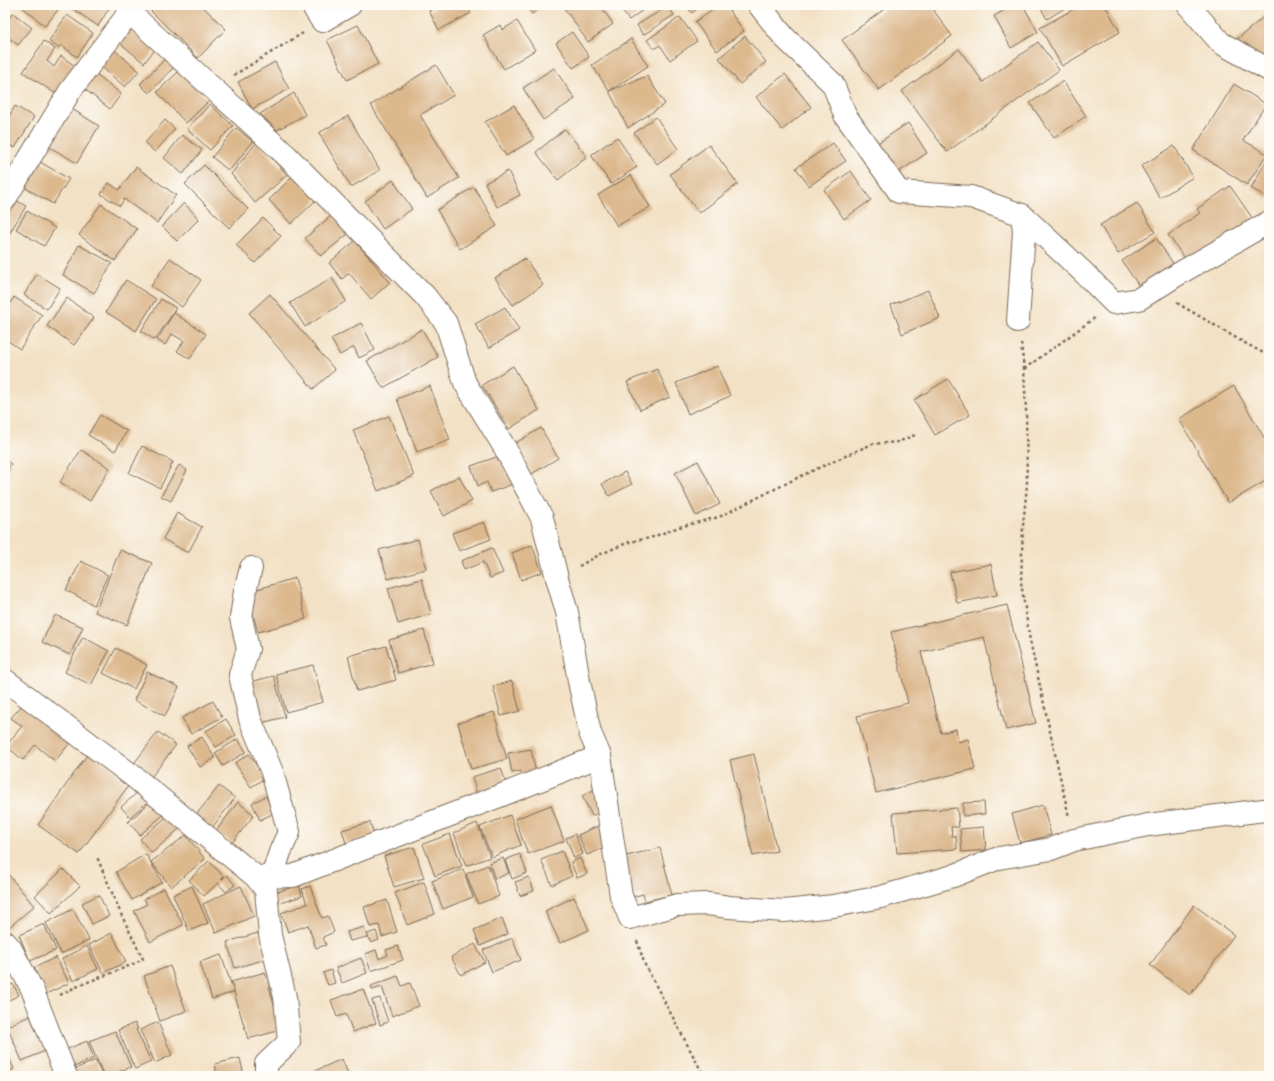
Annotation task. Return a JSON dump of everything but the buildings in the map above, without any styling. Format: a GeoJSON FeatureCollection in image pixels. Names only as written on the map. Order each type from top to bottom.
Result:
{"type":"FeatureCollection","features":[{"type":"Feature","properties":{"kind":"street"},"geometry":{"type":"LineString","coordinates":[[317,13],[350,5]]}},
{"type":"Feature","properties":{"kind":"street"},"geometry":{"type":"LineString","coordinates":[[759,5],[784,36],[833,84],[845,115],[899,192],[971,197],[1022,215],[1114,303],[1139,299],[1180,273],[1269,222]]}},
{"type":"Feature","properties":{"kind":"street"},"geometry":{"type":"LineString","coordinates":[[1188,5],[1221,43],[1269,70]]}},
{"type":"Feature","properties":{"kind":"street"},"geometry":{"type":"LineString","coordinates":[[5,200],[70,91],[132,8],[213,88],[286,155],[425,296],[446,322],[465,383],[505,448],[542,518],[567,612],[590,733],[600,756],[621,896],[630,918],[677,905],[708,904],[784,911],[834,906],[881,897],[953,876],[999,858],[1051,849],[1074,840],[1148,825],[1264,810],[1269,812]]}},
{"type":"Feature","properties":{"kind":"street"},"geometry":{"type":"LineString","coordinates":[[1018,321],[1024,231],[1022,215]]}},
{"type":"Feature","properties":{"kind":"street"},"geometry":{"type":"LineString","coordinates":[[251,568],[245,591],[241,618],[248,648],[240,675],[250,719],[272,772],[289,832],[280,852],[264,877],[270,935],[285,997],[289,1042],[266,1064],[266,1076]]}},
{"type":"Feature","properties":{"kind":"street"},"geometry":{"type":"LineString","coordinates":[[5,680],[264,877],[293,876],[600,756]]}},
{"type":"Feature","properties":{"kind":"street"},"geometry":{"type":"LineString","coordinates":[[5,942],[11,950],[32,989],[66,1076]]}},
{"type":"Feature","properties":{"kind":"path"},"geometry":{"type":"LineString","coordinates":[[213,88],[317,13]]}},
{"type":"Feature","properties":{"kind":"path"},"geometry":{"type":"LineString","coordinates":[[1154,289],[1242,342],[1269,356]]}},
{"type":"Feature","properties":{"kind":"path"},"geometry":{"type":"LineString","coordinates":[[1024,369],[1114,303]]}},
{"type":"Feature","properties":{"kind":"path"},"geometry":{"type":"LineString","coordinates":[[1018,321],[1024,369],[1027,485],[1023,526],[1021,582],[1030,641],[1074,840]]}},
{"type":"Feature","properties":{"kind":"path"},"geometry":{"type":"LineString","coordinates":[[557,578],[601,554],[629,542],[650,538],[679,526],[719,517],[801,476],[872,444],[898,442],[915,435]]}},
{"type":"Feature","properties":{"kind":"path"},"geometry":{"type":"LineString","coordinates":[[39,1006],[73,988],[126,968],[143,959],[121,914],[97,857]]}},
{"type":"Feature","properties":{"kind":"path"},"geometry":{"type":"LineString","coordinates":[[630,918],[645,965],[704,1076]]}}]}
